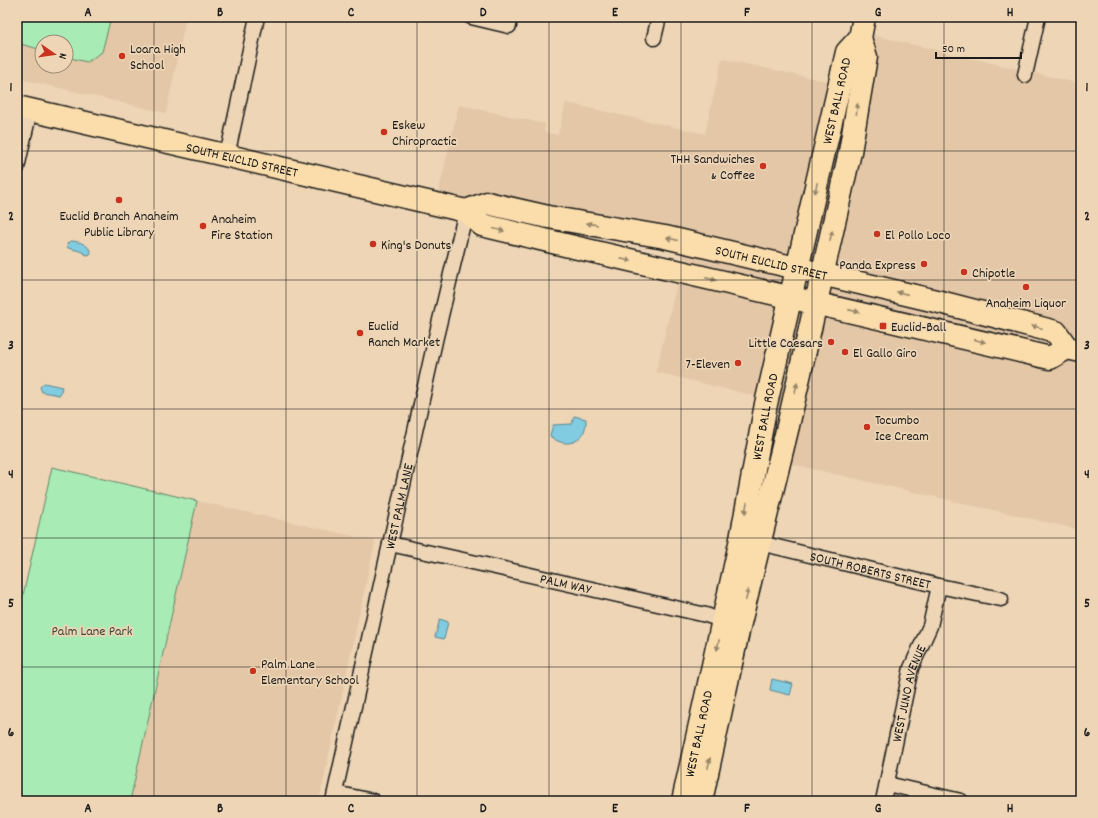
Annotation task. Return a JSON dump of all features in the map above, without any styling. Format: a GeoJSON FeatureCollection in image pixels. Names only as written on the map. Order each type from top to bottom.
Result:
{"type":"FeatureCollection","features":[{"type":"Feature","properties":{"kind":"main road","name":"WEST BALL ROAD"},"geometry":{"type":"LineString","coordinates":[[683,801],[731,624],[750,541],[786,433],[850,152],[866,57],[860,38],[864,17]]}},
{"type":"Feature","properties":{"kind":"main road","name":"WEST BALL ROAD"},"geometry":{"type":"LineString","coordinates":[[750,541],[758,440],[847,52],[860,38]]}},
{"type":"Feature","properties":{"kind":"main road","name":"SOUTH EUCLID STREET"},"geometry":{"type":"LineString","coordinates":[[24,109],[466,211],[482,225],[1050,358],[1074,350],[1056,332],[665,237],[553,218],[487,203],[466,211]]}},
{"type":"Feature","properties":{"kind":"main road","name":"WEST BALL ROAD"},"geometry":{"type":"LineString","coordinates":[[701,801],[731,624]]}},
{"type":"Feature","properties":{"kind":"street"},"geometry":{"type":"LineString","coordinates":[[227,156],[258,17]]}},
{"type":"Feature","properties":{"kind":"street"},"geometry":{"type":"LineString","coordinates":[[472,17],[509,26]]}},
{"type":"Feature","properties":{"kind":"street"},"geometry":{"type":"LineString","coordinates":[[654,38],[659,17]]}},
{"type":"Feature","properties":{"kind":"street"},"geometry":{"type":"LineString","coordinates":[[1025,75],[1038,17]]}},
{"type":"Feature","properties":{"kind":"street"},"geometry":{"type":"LineString","coordinates":[[17,168],[24,109]]}},
{"type":"Feature","properties":{"kind":"street","name":"WEST PALM LANE"},"geometry":{"type":"LineString","coordinates":[[334,797],[435,341],[466,211]]}},
{"type":"Feature","properties":{"kind":"street","name":"SOUTH ROBERTS STREET"},"geometry":{"type":"LineString","coordinates":[[750,541],[939,586],[1001,599]]}},
{"type":"Feature","properties":{"kind":"street","name":"PALM WAY"},"geometry":{"type":"LineString","coordinates":[[390,544],[706,615],[731,624]]}},
{"type":"Feature","properties":{"kind":"street","name":"WEST JUNO AVENUE"},"geometry":{"type":"LineString","coordinates":[[883,801],[911,668],[930,626],[939,586]]}},
{"type":"Feature","properties":{"kind":"street"},"geometry":{"type":"LineString","coordinates":[[887,784],[961,801]]}},
{"type":"Feature","properties":{"kind":"street"},"geometry":{"type":"LineString","coordinates":[[334,797],[373,801]]}},
{"type":"Feature","properties":{"kind":"shaded area","name":"Loara High School"},"geometry":{"type":"Polygon","coordinates":[[[17,17],[186,17],[166,113],[17,78],[17,17]]]}},
{"type":"Feature","properties":{"kind":"shaded area"},"geometry":{"type":"Polygon","coordinates":[[[872,35],[1081,84],[1081,530],[791,464],[800,423],[751,395],[656,372],[685,250],[438,195],[459,105],[545,124],[544,132],[558,135],[566,103],[705,134],[722,59],[859,88],[872,35]]]}},
{"type":"Feature","properties":{"kind":"shaded area","name":"Palm Lane Elementary School"},"geometry":{"type":"Polygon","coordinates":[[[197,501],[375,541],[319,801],[130,801],[197,501]]]}},
{"type":"Feature","properties":{"kind":"green space"},"geometry":{"type":"Polygon","coordinates":[[[17,17],[111,17],[102,52],[87,62],[74,59],[74,34],[34,34],[34,48],[17,43],[17,17]]]}},
{"type":"Feature","properties":{"kind":"green space","name":"Palm Lane Park"},"geometry":{"type":"Polygon","coordinates":[[[52,467],[197,501],[130,801],[17,801],[17,622],[52,467]]]}},
{"type":"Feature","properties":{"kind":"water"},"geometry":{"type":"Polygon","coordinates":[[[70,241],[80,242],[86,245],[91,254],[87,255],[80,251],[68,248],[67,244],[70,241]]]}},
{"type":"Feature","properties":{"kind":"water"},"geometry":{"type":"Polygon","coordinates":[[[44,383],[62,387],[60,395],[42,392],[40,387],[44,383]]]}},
{"type":"Feature","properties":{"kind":"water"},"geometry":{"type":"Polygon","coordinates":[[[574,416],[586,419],[585,427],[580,438],[570,443],[564,443],[551,437],[550,435],[553,425],[572,424],[574,416]]]}},
{"type":"Feature","properties":{"kind":"water"},"geometry":{"type":"Polygon","coordinates":[[[440,619],[448,622],[444,639],[435,637],[440,619]]]}},
{"type":"Feature","properties":{"kind":"water"},"geometry":{"type":"Polygon","coordinates":[[[772,679],[793,684],[790,695],[770,690],[772,679]]]}},
{"type":"Feature","properties":{"kind":"place","name":"Loara High School"},"geometry":{"type":"Point","coordinates":[122,56]}},
{"type":"Feature","properties":{"kind":"place","name":"Eskew Chiropractic"},"geometry":{"type":"Point","coordinates":[384,132]}},
{"type":"Feature","properties":{"kind":"place","name":"THH Sandwiches & Coffee"},"geometry":{"type":"Point","coordinates":[763,166]}},
{"type":"Feature","properties":{"kind":"place","name":"Euclid Branch Anaheim Public Library"},"geometry":{"type":"Point","coordinates":[119,200]}},
{"type":"Feature","properties":{"kind":"place","name":"Anaheim Fire Station"},"geometry":{"type":"Point","coordinates":[203,226]}},
{"type":"Feature","properties":{"kind":"place","name":"El Pollo Loco"},"geometry":{"type":"Point","coordinates":[877,234]}},
{"type":"Feature","properties":{"kind":"place","name":"King's Donuts"},"geometry":{"type":"Point","coordinates":[373,244]}},
{"type":"Feature","properties":{"kind":"place","name":"Panda Express"},"geometry":{"type":"Point","coordinates":[924,264]}},
{"type":"Feature","properties":{"kind":"place","name":"Chipotle"},"geometry":{"type":"Point","coordinates":[964,272]}},
{"type":"Feature","properties":{"kind":"place","name":"Anaheim Liquor"},"geometry":{"type":"Point","coordinates":[1026,287]}},
{"type":"Feature","properties":{"kind":"place","name":"Euclid-Ball"},"geometry":{"type":"Point","coordinates":[883,326]}},
{"type":"Feature","properties":{"kind":"place","name":"Euclid Ranch Market"},"geometry":{"type":"Point","coordinates":[360,333]}},
{"type":"Feature","properties":{"kind":"place","name":"Little Caesars"},"geometry":{"type":"Point","coordinates":[831,342]}},
{"type":"Feature","properties":{"kind":"place","name":"El Gallo Giro"},"geometry":{"type":"Point","coordinates":[845,352]}},
{"type":"Feature","properties":{"kind":"place","name":"7-Eleven"},"geometry":{"type":"Point","coordinates":[738,363]}},
{"type":"Feature","properties":{"kind":"place","name":"Tocumbo Ice Cream"},"geometry":{"type":"Point","coordinates":[867,427]}},
{"type":"Feature","properties":{"kind":"place","name":"Palm Lane Elementary School"},"geometry":{"type":"Point","coordinates":[253,671]}}]}
